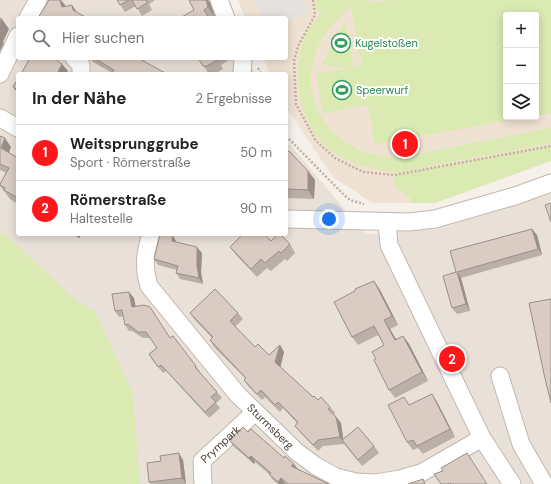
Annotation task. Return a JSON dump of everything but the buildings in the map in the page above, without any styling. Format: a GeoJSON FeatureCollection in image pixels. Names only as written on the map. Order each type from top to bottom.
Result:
{"type":"FeatureCollection","features":[{"type":"Feature","properties":{"kind":"street"},"geometry":{"type":"LineString","coordinates":[[29,16],[38,0]]}},
{"type":"Feature","properties":{"kind":"street"},"geometry":{"type":"LineString","coordinates":[[219,0],[225,16]]}},
{"type":"Feature","properties":{"kind":"street"},"geometry":{"type":"LineString","coordinates":[[0,74],[16,40]]}},
{"type":"Feature","properties":{"kind":"street"},"geometry":{"type":"LineString","coordinates":[[76,60],[81,65],[81,72]]}},
{"type":"Feature","properties":{"kind":"street"},"geometry":{"type":"LineString","coordinates":[[242,60],[242,72]]}},
{"type":"Feature","properties":{"kind":"street"},"geometry":{"type":"LineString","coordinates":[[0,118],[16,127]]}},
{"type":"Feature","properties":{"kind":"street"},"geometry":{"type":"LineString","coordinates":[[288,219],[409,222],[435,219],[551,184]]}},
{"type":"Feature","properties":{"kind":"street"},"geometry":{"type":"LineString","coordinates":[[387,222],[390,245],[482,438],[512,484]]}},
{"type":"Feature","properties":{"kind":"street","name":"Sturmsberg"},"geometry":{"type":"LineString","coordinates":[[150,236],[144,260],[145,274],[150,286],[238,395],[297,452],[316,466],[336,477],[356,482],[376,483],[400,479],[421,473],[482,438]]}},
{"type":"Feature","properties":{"kind":"street"},"geometry":{"type":"LineString","coordinates":[[500,376],[521,444],[544,484]]}},
{"type":"Feature","properties":{"kind":"street","name":"Prympark"},"geometry":{"type":"LineString","coordinates":[[203,484],[202,460],[255,412]]}},
{"type":"Feature","properties":{"kind":"path"},"geometry":{"type":"LineString","coordinates":[[313,0],[315,16],[298,46],[294,62],[296,104],[316,141],[335,158],[363,172],[394,175],[551,146]]}},
{"type":"Feature","properties":{"kind":"path"},"geometry":{"type":"LineString","coordinates":[[288,138],[344,195],[350,200],[368,206]]}},
{"type":"Feature","properties":{"kind":"shaded area"},"geometry":{"type":"Polygon","coordinates":[[[0,0],[222,0],[229,16],[16,16],[16,60],[249,60],[254,72],[16,72],[16,236],[288,236],[288,142],[366,234],[438,229],[551,192],[551,484],[0,484],[0,0]]]}},
{"type":"Feature","properties":{"kind":"shaded area"},"geometry":{"type":"Polygon","coordinates":[[[238,0],[551,0],[551,161],[435,203],[372,203],[333,177],[288,110],[288,72],[269,72],[264,60],[288,60],[288,16],[244,16],[238,0]]]}},
{"type":"Feature","properties":{"kind":"shaded area"},"geometry":{"type":"Polygon","coordinates":[[[253,0],[302,0],[308,11],[288,22],[288,16],[262,16],[253,0]]]}},
{"type":"Feature","properties":{"kind":"green space"},"geometry":{"type":"Polygon","coordinates":[[[315,0],[375,0],[358,5],[388,0],[551,0],[551,113],[539,115],[539,12],[503,12],[503,120],[511,120],[415,137],[417,152],[396,156],[393,141],[375,144],[368,105],[323,113],[316,74],[362,66],[351,7],[329,28],[316,52],[311,77],[314,100],[324,122],[342,140],[366,152],[396,158],[551,128],[551,143],[399,172],[378,170],[358,165],[341,157],[327,147],[315,134],[306,118],[300,99],[298,71],[301,47],[308,30],[323,11],[317,11],[315,0]]]}},
{"type":"Feature","properties":{"kind":"green space","name":"Kugelstoßen"},"geometry":{"type":"Polygon","coordinates":[[[345,22],[354,67],[339,68],[322,64],[345,22]]]}},
{"type":"Feature","properties":{"kind":"green space"},"geometry":{"type":"Polygon","coordinates":[[[551,146],[551,161],[435,203],[411,203],[410,197],[396,189],[394,175],[551,146]]]}},
{"type":"Feature","properties":{"kind":"green space"},"geometry":{"type":"Polygon","coordinates":[[[0,232],[11,240],[79,303],[95,311],[133,394],[140,484],[0,484],[0,232]]]}},
{"type":"Feature","properties":{"kind":"place","name":"Kugelstoßen"},"geometry":{"type":"Point","coordinates":[341,43]}},
{"type":"Feature","properties":{"kind":"place","name":"Speerwurf"},"geometry":{"type":"Point","coordinates":[342,90]}},
{"type":"Feature","properties":{"kind":"place","name":"Weitsprunggrube"},"geometry":{"type":"Point","coordinates":[405,144]}},
{"type":"Feature","properties":{"kind":"place","name":"Römerstraße"},"geometry":{"type":"Point","coordinates":[452,359]}}]}
